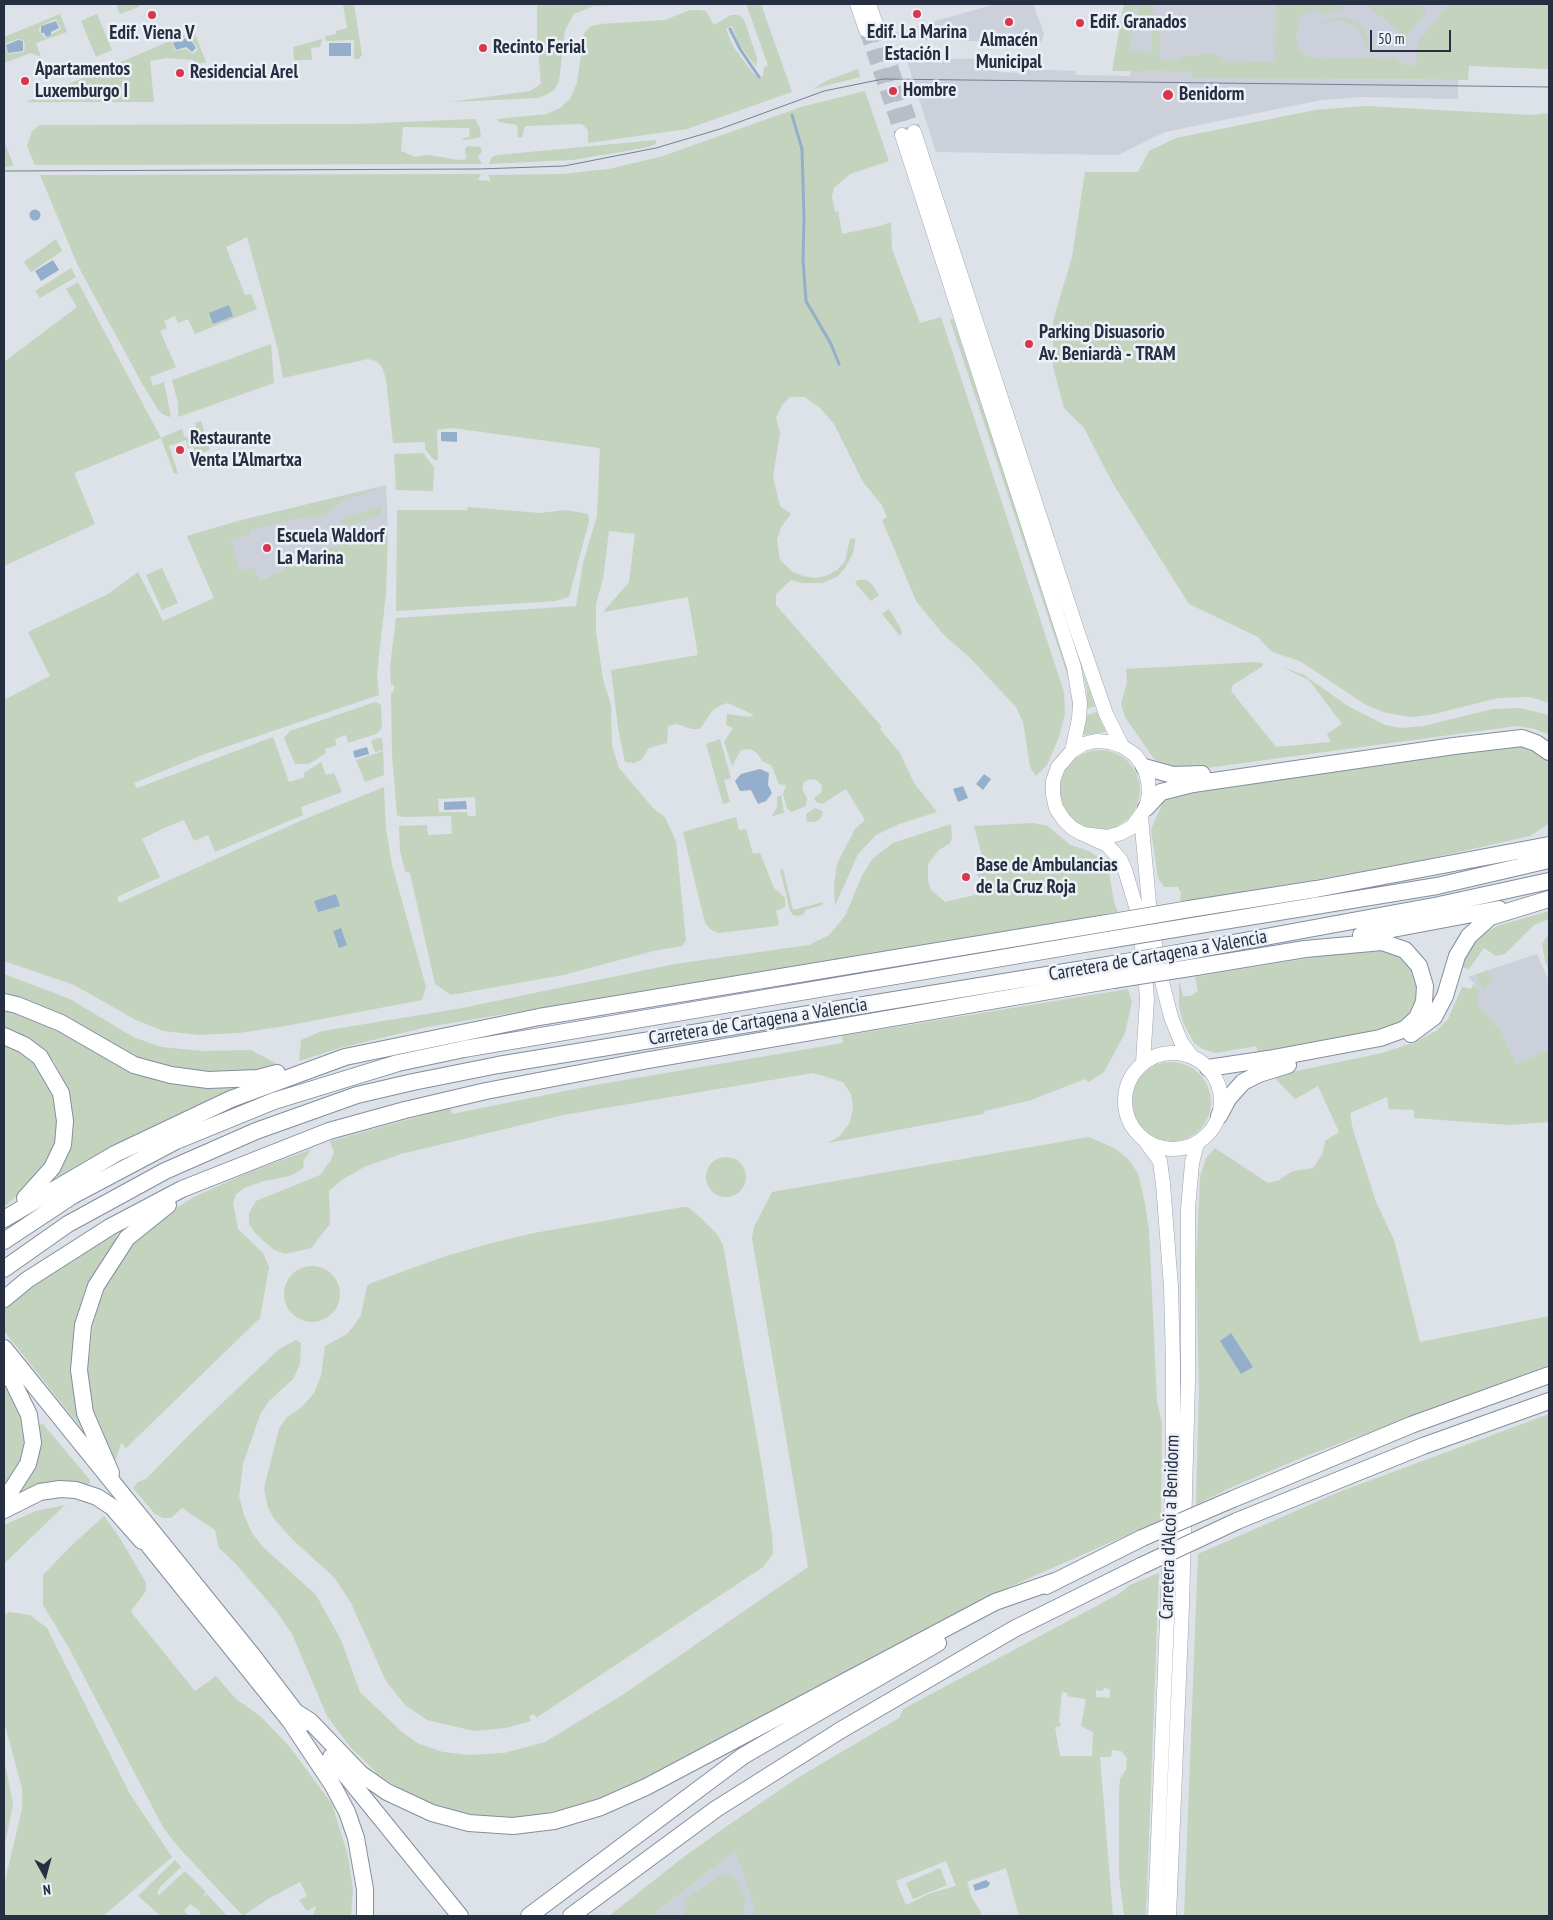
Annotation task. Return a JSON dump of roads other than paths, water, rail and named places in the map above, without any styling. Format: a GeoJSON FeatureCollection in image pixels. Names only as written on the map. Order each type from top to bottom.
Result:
{"type":"FeatureCollection","features":[{"type":"Feature","properties":{"kind":"highway"},"geometry":{"type":"LineString","coordinates":[[1144,767],[1159,773],[1187,776],[1521,732],[1549,741]]}},
{"type":"Feature","properties":{"kind":"highway"},"geometry":{"type":"LineString","coordinates":[[1143,812],[1161,792],[1193,784],[1522,738],[1536,742],[1549,752]]}},
{"type":"Feature","properties":{"kind":"highway"},"geometry":{"type":"LineString","coordinates":[[1507,854],[1549,833]]}},
{"type":"Feature","properties":{"kind":"highway"},"geometry":{"type":"LineString","coordinates":[[4,1002],[17,1005],[61,1023],[134,1065],[171,1075],[208,1080],[258,1078],[345,1057],[539,1016],[1189,910],[1549,845]]}},
{"type":"Feature","properties":{"kind":"highway","name":"Carretera de Cartagena a Valencia"},"geometry":{"type":"LineString","coordinates":[[4,1241],[72,1196],[176,1141],[274,1101],[389,1066],[464,1049],[1436,886],[1549,860]]}},
{"type":"Feature","properties":{"kind":"highway","name":"Carretera de Cartagena a Valencia"},"geometry":{"type":"LineString","coordinates":[[8,1266],[68,1224],[165,1171],[256,1131],[357,1095],[412,1082],[567,1053],[1195,950],[1439,905],[1549,881]]}},
{"type":"Feature","properties":{"kind":"highway"},"geometry":{"type":"LineString","coordinates":[[1305,949],[1330,940],[1542,901]]}},
{"type":"Feature","properties":{"kind":"highway"},"geometry":{"type":"LineString","coordinates":[[1219,1116],[1238,1086],[1259,1074],[1309,1060],[1370,1047],[1409,1036],[1419,1030],[1434,1017],[1441,1003],[1457,956],[1469,936],[1490,917],[1542,901]]}},
{"type":"Feature","properties":{"kind":"highway"},"geometry":{"type":"LineString","coordinates":[[4,1299],[27,1280],[110,1227],[182,1188],[329,1131],[404,1110],[486,1091],[643,1061],[1305,949],[1382,942],[1405,950],[1419,966],[1425,986],[1424,1002],[1417,1018],[1404,1029],[1380,1038],[1208,1068]]}},
{"type":"Feature","properties":{"kind":"highway"},"geometry":{"type":"LineString","coordinates":[[4,1036],[24,1045],[44,1063],[61,1093],[65,1121],[63,1145],[52,1168],[34,1191],[4,1217]]}},
{"type":"Feature","properties":{"kind":"highway"},"geometry":{"type":"LineString","coordinates":[[4,1217],[115,1154],[231,1100],[345,1057]]}},
{"type":"Feature","properties":{"kind":"highway"},"geometry":{"type":"LineString","coordinates":[[256,1131],[359,1103],[417,1090],[553,1070],[643,1061]]}},
{"type":"Feature","properties":{"kind":"highway"},"geometry":{"type":"LineString","coordinates":[[114,1482],[85,1412],[79,1370],[83,1325],[96,1286],[127,1238],[166,1206],[239,1165]]}},
{"type":"Feature","properties":{"kind":"highway"},"geometry":{"type":"LineString","coordinates":[[4,1348],[114,1482],[294,1717],[347,1812],[362,1863],[366,1888],[365,1916]]}},
{"type":"Feature","properties":{"kind":"highway"},"geometry":{"type":"LineString","coordinates":[[4,1366],[29,1415],[33,1443],[28,1464],[12,1489],[4,1495]]}},
{"type":"Feature","properties":{"kind":"highway"},"geometry":{"type":"LineString","coordinates":[[4,1366],[19,1380],[146,1537],[150,1547]]}},
{"type":"Feature","properties":{"kind":"highway"},"geometry":{"type":"LineString","coordinates":[[529,1916],[743,1756],[961,1630],[1142,1538],[1411,1425],[1549,1375]]}},
{"type":"Feature","properties":{"kind":"highway"},"geometry":{"type":"LineString","coordinates":[[571,1916],[716,1809],[841,1730],[1014,1629],[1237,1521],[1423,1446],[1549,1401]]}},
{"type":"Feature","properties":{"kind":"highway"},"geometry":{"type":"LineString","coordinates":[[4,1510],[40,1492],[60,1489],[76,1490],[97,1498],[112,1507],[140,1539],[150,1547],[294,1717],[300,1729],[451,1916]]}},
{"type":"Feature","properties":{"kind":"highway"},"geometry":{"type":"LineString","coordinates":[[294,1717],[310,1721],[361,1774],[387,1792],[432,1813],[468,1823],[513,1826],[554,1821],[600,1807],[646,1787],[995,1602],[1055,1581]]}},
{"type":"Feature","properties":{"kind":"highway"},"geometry":{"type":"LineString","coordinates":[[294,1717],[305,1724],[460,1916]]}},
{"type":"Feature","properties":{"kind":"highway"},"geometry":{"type":"LineString","coordinates":[[582,1916],[640,1871],[676,1837]]}},
{"type":"Feature","properties":{"kind":"main road"},"geometry":{"type":"LineString","coordinates":[[856,4],[871,28],[869,4]]}},
{"type":"Feature","properties":{"kind":"main road"},"geometry":{"type":"LineString","coordinates":[[1072,751],[1080,713],[1080,693],[1074,667],[908,134],[1106,714],[1122,746]]}},
{"type":"Feature","properties":{"kind":"main road"},"geometry":{"type":"LineString","coordinates":[[1143,1063],[1147,999],[1137,910],[1120,859],[1107,845],[1083,834],[1064,820],[1056,808],[1053,795],[1053,781],[1058,768],[1072,751],[1083,744],[1096,741],[1110,742],[1122,746],[1135,755],[1144,767],[1149,787],[1143,812],[1149,904],[1159,970],[1171,1017],[1181,1042],[1192,1057]]}},
{"type":"Feature","properties":{"kind":"main road"},"geometry":{"type":"LineString","coordinates":[[1083,834],[1102,837],[1121,833],[1132,826],[1143,812]]}},
{"type":"Feature","properties":{"kind":"main road"},"geometry":{"type":"LineString","coordinates":[[1166,1053],[1179,1053],[1192,1057],[1208,1068],[1215,1078],[1220,1090],[1219,1116],[1214,1126],[1197,1143],[1185,1148],[1172,1150],[1159,1148],[1146,1142],[1135,1132],[1127,1119],[1124,1106],[1128,1082],[1143,1063],[1166,1053]]}},
{"type":"Feature","properties":{"kind":"main road","name":"Carretera d'Alcoi a Benidorm"},"geometry":{"type":"LineString","coordinates":[[1146,1142],[1158,1156],[1163,1184],[1171,1287],[1173,1362],[1173,1471],[1155,1916]]}},
{"type":"Feature","properties":{"kind":"main road","name":"Carretera d'Alcoi a Benidorm"},"geometry":{"type":"LineString","coordinates":[[1169,1916],[1182,1606],[1188,1380],[1188,1209],[1192,1163],[1197,1143]]}},
{"type":"Feature","properties":{"kind":"water"},"geometry":{"type":"Polygon","coordinates":[[[56,21],[59,28],[51,32],[51,35],[46,37],[44,33],[41,33],[41,26],[56,21]]]}},
{"type":"Feature","properties":{"kind":"water"},"geometry":{"type":"Polygon","coordinates":[[[189,37],[196,48],[192,52],[186,47],[176,50],[173,43],[189,37]]]}},
{"type":"Feature","properties":{"kind":"water"},"geometry":{"type":"Polygon","coordinates":[[[18,40],[23,41],[23,51],[8,53],[6,45],[18,40]]]}},
{"type":"Feature","properties":{"kind":"water"},"geometry":{"type":"Polygon","coordinates":[[[329,43],[351,43],[351,56],[329,56],[329,43]]]}},
{"type":"Feature","properties":{"kind":"water"},"geometry":{"type":"Polygon","coordinates":[[[33,210],[37,210],[40,215],[39,219],[33,220],[30,217],[30,213],[33,210]]]}},
{"type":"Feature","properties":{"kind":"water"},"geometry":{"type":"Polygon","coordinates":[[[53,260],[59,270],[41,281],[35,271],[53,260]]]}},
{"type":"Feature","properties":{"kind":"water"},"geometry":{"type":"Polygon","coordinates":[[[229,305],[233,316],[213,324],[209,313],[229,305]]]}},
{"type":"Feature","properties":{"kind":"water"},"geometry":{"type":"Polygon","coordinates":[[[441,432],[457,432],[457,442],[441,441],[441,432]]]}},
{"type":"Feature","properties":{"kind":"water"},"geometry":{"type":"Polygon","coordinates":[[[367,747],[369,754],[355,758],[353,751],[367,747]]]}},
{"type":"Feature","properties":{"kind":"water"},"geometry":{"type":"Polygon","coordinates":[[[760,769],[769,773],[768,785],[772,793],[766,801],[758,804],[751,790],[740,791],[735,781],[741,774],[760,769]]]}},
{"type":"Feature","properties":{"kind":"water"},"geometry":{"type":"Polygon","coordinates":[[[984,774],[991,779],[983,790],[976,784],[984,774]]]}},
{"type":"Feature","properties":{"kind":"water"},"geometry":{"type":"Polygon","coordinates":[[[963,786],[968,798],[958,802],[953,789],[963,786]]]}},
{"type":"Feature","properties":{"kind":"water"},"geometry":{"type":"Polygon","coordinates":[[[466,801],[467,809],[444,810],[444,802],[466,801]]]}},
{"type":"Feature","properties":{"kind":"water"},"geometry":{"type":"Polygon","coordinates":[[[336,894],[340,906],[318,912],[314,901],[336,894]]]}},
{"type":"Feature","properties":{"kind":"water"},"geometry":{"type":"Polygon","coordinates":[[[341,928],[347,945],[339,948],[333,931],[341,928]]]}},
{"type":"Feature","properties":{"kind":"water"},"geometry":{"type":"Polygon","coordinates":[[[1231,1333],[1253,1367],[1241,1374],[1220,1341],[1231,1333]]]}},
{"type":"Feature","properties":{"kind":"water"},"geometry":{"type":"Polygon","coordinates":[[[986,1880],[990,1883],[988,1887],[975,1891],[973,1885],[986,1880]]]}},
{"type":"Feature","properties":{"kind":"waterway"},"geometry":{"type":"LineString","coordinates":[[730,29],[740,49],[759,77]]}},
{"type":"Feature","properties":{"kind":"waterway"},"geometry":{"type":"LineString","coordinates":[[792,115],[802,149],[803,259],[806,301],[831,344],[839,364]]}},
{"type":"Feature","properties":{"kind":"tunnel"},"geometry":{"type":"LineString","coordinates":[[877,27],[914,132]]}},
{"type":"Feature","properties":{"kind":"tunnel"},"geometry":{"type":"LineString","coordinates":[[866,30],[902,135]]}},
{"type":"Feature","properties":{"kind":"tram line"},"geometry":{"type":"LineString","coordinates":[[4,171],[479,169],[564,166],[656,148],[720,129],[824,91],[883,79],[1549,87]]}},
{"type":"Feature","properties":{"kind":"place","name":"Edif. La Marina Estación I"},"geometry":{"type":"Point","coordinates":[917,14]}},
{"type":"Feature","properties":{"kind":"place","name":"Edif. Viena V"},"geometry":{"type":"Point","coordinates":[152,15]}},
{"type":"Feature","properties":{"kind":"place","name":"Almacén Municipal"},"geometry":{"type":"Point","coordinates":[1009,22]}},
{"type":"Feature","properties":{"kind":"place","name":"Edif. Granados"},"geometry":{"type":"Point","coordinates":[1080,23]}},
{"type":"Feature","properties":{"kind":"place","name":"Recinto Ferial"},"geometry":{"type":"Point","coordinates":[483,48]}},
{"type":"Feature","properties":{"kind":"place","name":"Residencial Arel"},"geometry":{"type":"Point","coordinates":[180,73]}},
{"type":"Feature","properties":{"kind":"place","name":"Apartamentos Luxemburgo I"},"geometry":{"type":"Point","coordinates":[25,81]}},
{"type":"Feature","properties":{"kind":"place","name":"Hombre"},"geometry":{"type":"Point","coordinates":[893,91]}},
{"type":"Feature","properties":{"kind":"place","name":"Benidorm"},"geometry":{"type":"Point","coordinates":[1168,95]}},
{"type":"Feature","properties":{"kind":"place","name":"Parking Disuasorio Av. Beniardà - TRAM"},"geometry":{"type":"Point","coordinates":[1029,344]}},
{"type":"Feature","properties":{"kind":"place","name":"Restaurante Venta L’Almartxa"},"geometry":{"type":"Point","coordinates":[180,450]}},
{"type":"Feature","properties":{"kind":"place","name":"Escuela Waldorf La Marina"},"geometry":{"type":"Point","coordinates":[267,548]}},
{"type":"Feature","properties":{"kind":"place","name":"Base de Ambulancias de la Cruz Roja"},"geometry":{"type":"Point","coordinates":[966,877]}}]}
